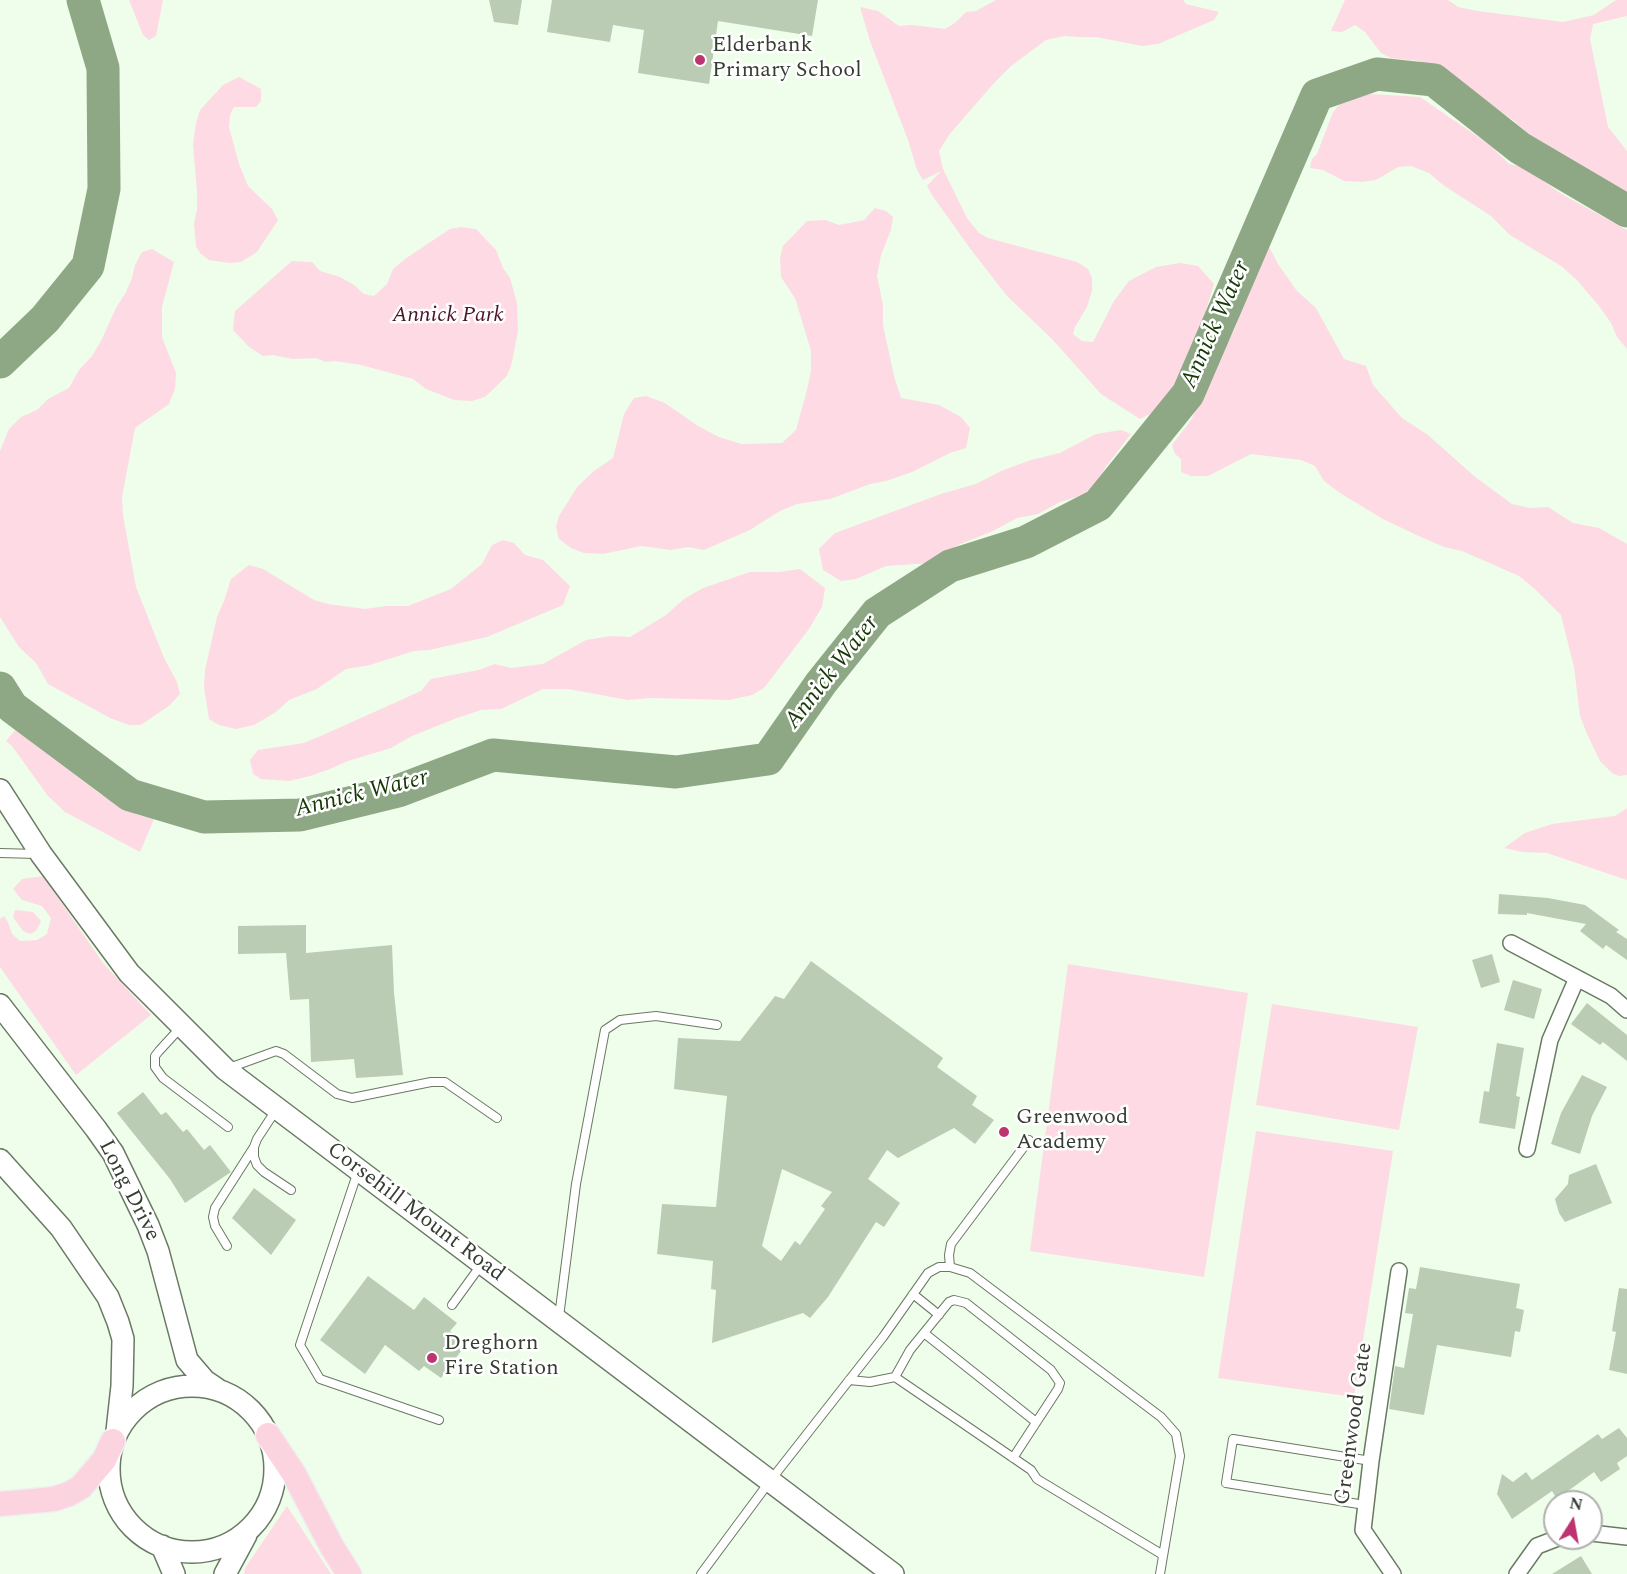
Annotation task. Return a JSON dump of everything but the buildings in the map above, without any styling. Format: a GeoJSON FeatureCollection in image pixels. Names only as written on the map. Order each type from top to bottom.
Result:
{"type":"FeatureCollection","features":[{"type":"Feature","properties":{"kind":"main road","name":"Corsehill Mount Road"},"geometry":{"type":"LineString","coordinates":[[0,790],[41,854],[129,973],[225,1069],[893,1574]]}},
{"type":"Feature","properties":{"kind":"main road","name":"Long Drive"},"geometry":{"type":"LineString","coordinates":[[0,1005],[113,1153],[148,1225],[167,1283],[180,1341],[187,1360],[205,1381],[220,1390]]}},
{"type":"Feature","properties":{"kind":"main road"},"geometry":{"type":"LineString","coordinates":[[5,1165],[61,1228],[81,1255],[108,1297],[118,1322],[123,1339],[124,1357],[115,1438],[109,1462],[110,1483],[116,1503],[128,1521],[143,1536],[162,1546],[184,1552],[208,1550],[230,1543],[250,1529]]}},
{"type":"Feature","properties":{"kind":"main road"},"geometry":{"type":"LineString","coordinates":[[0,1504],[54,1499],[81,1487],[92,1477],[104,1460],[127,1417],[159,1392],[179,1387],[200,1386],[220,1390],[240,1401],[256,1416],[294,1474],[332,1547],[349,1574]]}},
{"type":"Feature","properties":{"kind":"main road"},"geometry":{"type":"LineString","coordinates":[[225,1574],[232,1558],[265,1509],[274,1485],[275,1460],[268,1435]]}},
{"type":"Feature","properties":{"kind":"main road"},"geometry":{"type":"LineString","coordinates":[[162,1546],[174,1574]]}},
{"type":"Feature","properties":{"kind":"street"},"geometry":{"type":"LineString","coordinates":[[1511,943],[1611,996],[1627,1010]]}},
{"type":"Feature","properties":{"kind":"street"},"geometry":{"type":"LineString","coordinates":[[1527,1149],[1550,1040],[1577,978]]}},
{"type":"Feature","properties":{"kind":"street","name":"Greenwood Gate"},"geometry":{"type":"LineString","coordinates":[[1393,1574],[1364,1530],[1365,1505],[1399,1271]]}},
{"type":"Feature","properties":{"kind":"street"},"geometry":{"type":"LineString","coordinates":[[1603,1534],[1627,1537]]}},
{"type":"Feature","properties":{"kind":"street"},"geometry":{"type":"LineString","coordinates":[[1517,1574],[1537,1546],[1543,1544]]}},
{"type":"Feature","properties":{"kind":"lane"},"geometry":{"type":"LineString","coordinates":[[0,852],[41,854]]}},
{"type":"Feature","properties":{"kind":"lane"},"geometry":{"type":"LineString","coordinates":[[558,1322],[576,1184],[605,1030],[620,1020],[656,1016],[717,1025]]}},
{"type":"Feature","properties":{"kind":"lane"},"geometry":{"type":"LineString","coordinates":[[182,1026],[159,1050],[154,1061],[155,1067],[163,1077],[228,1127]]}},
{"type":"Feature","properties":{"kind":"lane"},"geometry":{"type":"LineString","coordinates":[[225,1069],[276,1051],[284,1054],[337,1094],[352,1098],[431,1082],[445,1082],[497,1118]]}},
{"type":"Feature","properties":{"kind":"lane"},"geometry":{"type":"LineString","coordinates":[[227,1246],[215,1226],[213,1217],[215,1208],[277,1108]]}},
{"type":"Feature","properties":{"kind":"lane"},"geometry":{"type":"LineString","coordinates":[[950,1267],[951,1244],[1029,1140]]}},
{"type":"Feature","properties":{"kind":"lane"},"geometry":{"type":"LineString","coordinates":[[254,1148],[257,1165],[291,1190]]}},
{"type":"Feature","properties":{"kind":"lane"},"geometry":{"type":"LineString","coordinates":[[358,1170],[300,1345],[320,1379],[439,1420]]}},
{"type":"Feature","properties":{"kind":"lane"},"geometry":{"type":"LineString","coordinates":[[452,1305],[482,1264]]}},
{"type":"Feature","properties":{"kind":"lane"},"geometry":{"type":"LineString","coordinates":[[701,1574],[928,1273],[939,1267],[950,1267],[970,1272],[1161,1417],[1176,1434],[1180,1456],[1160,1574]]}},
{"type":"Feature","properties":{"kind":"lane"},"geometry":{"type":"LineString","coordinates":[[913,1294],[939,1315]]}},
{"type":"Feature","properties":{"kind":"lane"},"geometry":{"type":"LineString","coordinates":[[895,1377],[910,1350],[949,1302],[960,1300],[966,1303],[1056,1376],[1060,1383],[1013,1458]]}},
{"type":"Feature","properties":{"kind":"lane"},"geometry":{"type":"LineString","coordinates":[[924,1333],[1036,1422]]}},
{"type":"Feature","properties":{"kind":"lane"},"geometry":{"type":"LineString","coordinates":[[849,1380],[870,1382],[895,1377],[1031,1470],[1037,1479],[1163,1555]]}},
{"type":"Feature","properties":{"kind":"lane"},"geometry":{"type":"LineString","coordinates":[[1365,1505],[1226,1483],[1233,1439],[1371,1461]]}},
{"type":"Feature","properties":{"kind":"green space"},"geometry":{"type":"Polygon","coordinates":[[[129,0],[163,0],[156,36],[149,40],[143,35],[129,0]]]}},
{"type":"Feature","properties":{"kind":"green space"},"geometry":{"type":"Polygon","coordinates":[[[996,0],[1183,0],[1186,4],[1219,12],[1214,20],[1158,44],[1142,46],[1096,37],[1064,36],[1046,40],[1011,66],[994,83],[949,135],[939,151],[943,169],[967,218],[979,233],[988,238],[1077,262],[1088,269],[1092,278],[1092,291],[1087,307],[1073,334],[1082,341],[1093,342],[1114,301],[1129,281],[1156,267],[1180,263],[1198,266],[1214,284],[1195,353],[1183,374],[1154,412],[1140,419],[1101,394],[1053,340],[1007,296],[932,195],[927,186],[941,171],[923,180],[917,170],[860,7],[878,11],[899,26],[912,25],[945,29],[966,12],[976,11],[996,0]]]}},
{"type":"Feature","properties":{"kind":"green space"},"geometry":{"type":"Polygon","coordinates":[[[1345,0],[1448,0],[1458,7],[1478,11],[1563,22],[1594,15],[1616,0],[1627,0],[1627,16],[1593,24],[1590,39],[1608,127],[1627,151],[1627,199],[1600,178],[1583,171],[1546,149],[1513,120],[1497,109],[1473,99],[1433,68],[1419,61],[1391,58],[1381,53],[1365,32],[1355,25],[1342,32],[1331,31],[1345,0]]]}},
{"type":"Feature","properties":{"kind":"green space"},"geometry":{"type":"Polygon","coordinates":[[[239,77],[261,89],[261,101],[256,107],[234,107],[230,115],[229,127],[239,164],[248,186],[272,209],[278,220],[257,252],[241,262],[230,263],[209,260],[196,247],[194,224],[197,191],[193,145],[200,110],[223,85],[239,77]]]}},
{"type":"Feature","properties":{"kind":"green space"},"geometry":{"type":"Polygon","coordinates":[[[1357,95],[1420,97],[1490,145],[1509,164],[1524,167],[1560,193],[1627,230],[1627,349],[1617,337],[1611,323],[1599,306],[1577,280],[1561,266],[1510,235],[1491,216],[1443,185],[1429,173],[1411,166],[1398,167],[1376,180],[1362,182],[1344,181],[1323,170],[1310,168],[1333,112],[1341,103],[1357,95]]]}},
{"type":"Feature","properties":{"kind":"green space"},"geometry":{"type":"Polygon","coordinates":[[[875,208],[886,211],[893,217],[877,276],[883,305],[883,325],[901,398],[939,405],[961,417],[970,428],[966,448],[886,481],[870,484],[830,499],[797,504],[780,511],[750,530],[704,550],[688,547],[671,550],[641,546],[603,554],[584,553],[571,548],[559,539],[556,527],[559,516],[578,486],[613,458],[624,414],[634,398],[646,396],[665,403],[698,426],[719,437],[741,444],[782,443],[796,430],[811,371],[811,351],[795,298],[781,277],[780,258],[783,246],[807,221],[825,220],[839,225],[855,222],[864,220],[875,208]]]}},
{"type":"Feature","properties":{"kind":"green space","name":"Annick Park"},"geometry":{"type":"Polygon","coordinates":[[[461,227],[476,229],[496,250],[510,278],[517,303],[518,331],[512,362],[507,376],[485,397],[472,401],[454,400],[426,389],[413,379],[361,365],[326,362],[316,358],[293,359],[273,355],[263,356],[249,347],[233,330],[235,311],[292,261],[312,262],[320,271],[340,277],[364,294],[374,296],[387,284],[393,269],[405,259],[450,229],[461,227]]]}},
{"type":"Feature","properties":{"kind":"green space"},"geometry":{"type":"Polygon","coordinates":[[[1267,243],[1278,264],[1297,291],[1316,308],[1344,359],[1366,366],[1373,385],[1402,418],[1428,435],[1474,476],[1512,504],[1530,508],[1548,507],[1573,523],[1599,528],[1627,544],[1627,775],[1619,776],[1612,773],[1600,761],[1587,734],[1580,716],[1574,667],[1561,615],[1519,576],[1462,551],[1444,547],[1383,519],[1340,493],[1324,481],[1315,466],[1301,460],[1251,454],[1208,476],[1191,476],[1181,472],[1181,459],[1175,454],[1172,445],[1191,420],[1214,368],[1235,329],[1244,299],[1253,281],[1257,262],[1267,243]]]}},
{"type":"Feature","properties":{"kind":"green space"},"geometry":{"type":"Polygon","coordinates":[[[152,249],[174,262],[162,307],[162,337],[176,373],[175,389],[169,404],[135,428],[122,497],[123,515],[136,587],[180,694],[170,705],[141,725],[129,725],[110,718],[48,684],[36,663],[19,647],[0,617],[0,451],[9,429],[21,417],[37,410],[48,399],[69,388],[79,370],[92,356],[101,341],[126,292],[142,252],[152,249]]]}},
{"type":"Feature","properties":{"kind":"green space"},"geometry":{"type":"Polygon","coordinates":[[[1121,430],[1131,434],[1095,485],[1084,495],[1060,502],[1038,514],[1017,518],[993,531],[958,545],[931,563],[886,566],[856,579],[841,581],[823,570],[819,549],[835,533],[941,494],[976,484],[1001,471],[1031,460],[1060,453],[1096,434],[1121,430]]]}},
{"type":"Feature","properties":{"kind":"green space"},"geometry":{"type":"Polygon","coordinates":[[[503,540],[514,543],[525,555],[543,560],[570,586],[563,605],[487,637],[429,650],[414,651],[370,665],[346,669],[317,689],[289,700],[276,712],[254,725],[236,729],[219,725],[209,719],[204,687],[205,670],[217,617],[231,579],[249,565],[263,569],[314,600],[328,604],[365,609],[408,606],[451,589],[482,564],[492,545],[503,540]]]}},
{"type":"Feature","properties":{"kind":"green space"},"geometry":{"type":"Polygon","coordinates":[[[800,569],[825,588],[822,607],[809,629],[764,688],[752,695],[729,700],[651,698],[628,700],[568,689],[543,689],[501,709],[481,710],[457,718],[412,736],[391,748],[310,776],[289,781],[261,779],[253,774],[250,760],[258,750],[304,743],[421,691],[431,679],[479,670],[495,664],[511,668],[543,664],[586,640],[611,636],[630,637],[703,588],[750,572],[800,569]]]}},
{"type":"Feature","properties":{"kind":"green space"},"geometry":{"type":"Polygon","coordinates":[[[17,728],[100,794],[138,815],[154,819],[140,852],[65,812],[48,796],[6,741],[17,728]]]}},
{"type":"Feature","properties":{"kind":"green space"},"geometry":{"type":"Polygon","coordinates":[[[1627,808],[1627,880],[1547,853],[1522,852],[1504,848],[1525,833],[1552,824],[1615,816],[1627,808]]]}},
{"type":"Feature","properties":{"kind":"green space"},"geometry":{"type":"Polygon","coordinates":[[[43,876],[103,963],[151,1015],[76,1075],[0,967],[0,919],[4,916],[12,934],[20,941],[37,940],[47,934],[51,918],[42,906],[22,900],[13,889],[22,879],[43,876]]]}},
{"type":"Feature","properties":{"kind":"green space"},"geometry":{"type":"Polygon","coordinates":[[[15,910],[33,912],[41,921],[36,931],[30,934],[23,931],[13,917],[15,910]]]}},
{"type":"Feature","properties":{"kind":"green space"},"geometry":{"type":"Polygon","coordinates":[[[1068,964],[1248,993],[1204,1277],[1030,1251],[1068,964]]]}},
{"type":"Feature","properties":{"kind":"green space"},"geometry":{"type":"Polygon","coordinates":[[[1272,1004],[1418,1027],[1399,1130],[1256,1105],[1272,1004]]]}},
{"type":"Feature","properties":{"kind":"green space"},"geometry":{"type":"Polygon","coordinates":[[[1256,1131],[1393,1151],[1354,1397],[1218,1378],[1256,1131]]]}},
{"type":"Feature","properties":{"kind":"green space"},"geometry":{"type":"Polygon","coordinates":[[[287,1506],[331,1574],[244,1574],[245,1568],[287,1506]]]}},
{"type":"Feature","properties":{"kind":"waterway","name":"Annick Water"},"geometry":{"type":"LineString","coordinates":[[0,362],[45,319],[88,266],[104,189],[103,68],[83,0]]}},
{"type":"Feature","properties":{"kind":"waterway","name":"Annick Water"},"geometry":{"type":"LineString","coordinates":[[0,688],[12,707],[130,795],[204,817],[300,815],[398,791],[493,755],[676,772],[768,759],[821,683],[877,613],[950,566],[1026,542],[1098,505],[1188,394],[1317,95],[1377,74],[1434,80],[1520,148],[1627,211]]}},
{"type":"Feature","properties":{"kind":"place","name":"Elderbank Primary School"},"geometry":{"type":"Point","coordinates":[700,60]}},
{"type":"Feature","properties":{"kind":"place","name":"Greenwood Academy"},"geometry":{"type":"Point","coordinates":[1004,1132]}},
{"type":"Feature","properties":{"kind":"place","name":"Dreghorn Fire Station"},"geometry":{"type":"Point","coordinates":[432,1358]}}]}
